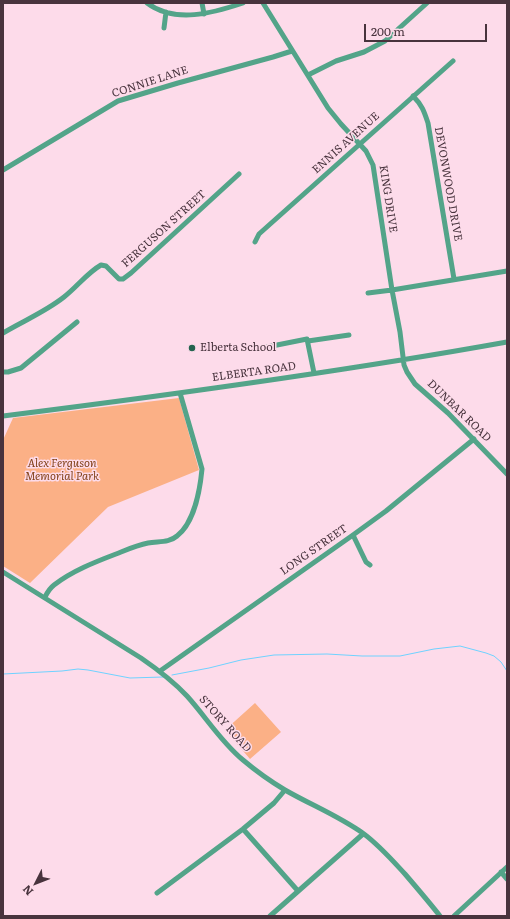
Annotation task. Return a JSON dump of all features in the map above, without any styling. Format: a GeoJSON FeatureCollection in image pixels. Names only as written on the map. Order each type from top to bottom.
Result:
{"type":"FeatureCollection","features":[{"type":"Feature","properties":{"kind":"street"},"geometry":{"type":"LineString","coordinates":[[147,3],[166,12],[185,15],[204,14],[243,3]]}},
{"type":"Feature","properties":{"kind":"street"},"geometry":{"type":"LineString","coordinates":[[202,3],[204,14]]}},
{"type":"Feature","properties":{"kind":"street","name":"KING DRIVE"},"geometry":{"type":"LineString","coordinates":[[263,3],[328,108],[366,151],[372,165],[404,360]]}},
{"type":"Feature","properties":{"kind":"street"},"geometry":{"type":"LineString","coordinates":[[308,75],[336,61],[364,52],[385,40],[427,3]]}},
{"type":"Feature","properties":{"kind":"street"},"geometry":{"type":"LineString","coordinates":[[164,28],[166,12]]}},
{"type":"Feature","properties":{"kind":"street","name":"CONNIE LANE"},"geometry":{"type":"LineString","coordinates":[[3,170],[118,101],[178,83],[274,58],[292,51]]}},
{"type":"Feature","properties":{"kind":"street","name":"ENNIS AVENUE"},"geometry":{"type":"LineString","coordinates":[[255,242],[259,234],[453,61]]}},
{"type":"Feature","properties":{"kind":"street","name":"DEVONWOOD DRIVE"},"geometry":{"type":"LineString","coordinates":[[413,96],[421,104],[428,122],[454,279]]}},
{"type":"Feature","properties":{"kind":"street","name":"FERGUSON STREET"},"geometry":{"type":"LineString","coordinates":[[3,333],[48,308],[64,297],[101,265],[106,266],[118,280],[123,279],[239,174]]}},
{"type":"Feature","properties":{"kind":"street"},"geometry":{"type":"LineString","coordinates":[[368,293],[507,271]]}},
{"type":"Feature","properties":{"kind":"street"},"geometry":{"type":"LineString","coordinates":[[3,372],[21,368],[76,322]]}},
{"type":"Feature","properties":{"kind":"street"},"geometry":{"type":"LineString","coordinates":[[267,347],[307,339],[308,341],[349,335]]}},
{"type":"Feature","properties":{"kind":"street"},"geometry":{"type":"LineString","coordinates":[[308,341],[314,373]]}},
{"type":"Feature","properties":{"kind":"street","name":"ELBERTA ROAD"},"geometry":{"type":"LineString","coordinates":[[3,416],[180,393],[404,360],[507,342]]}},
{"type":"Feature","properties":{"kind":"street","name":"DUNBAR ROAD"},"geometry":{"type":"LineString","coordinates":[[404,360],[404,365],[407,372],[415,384],[448,413],[507,474]]}},
{"type":"Feature","properties":{"kind":"street"},"geometry":{"type":"LineString","coordinates":[[44,597],[53,586],[87,566],[126,550],[148,543],[169,541],[178,536],[188,524],[194,508],[202,469],[180,393]]}},
{"type":"Feature","properties":{"kind":"street","name":"LONG STREET"},"geometry":{"type":"LineString","coordinates":[[160,671],[386,511],[474,439]]}},
{"type":"Feature","properties":{"kind":"street"},"geometry":{"type":"LineString","coordinates":[[353,535],[366,562],[370,565]]}},
{"type":"Feature","properties":{"kind":"street","name":"STORY ROAD"},"geometry":{"type":"LineString","coordinates":[[3,572],[160,671],[188,697],[223,740],[240,758],[262,776],[333,815],[376,844],[389,856],[428,900],[440,916]]}},
{"type":"Feature","properties":{"kind":"street"},"geometry":{"type":"LineString","coordinates":[[157,893],[243,829],[274,803],[285,790]]}},
{"type":"Feature","properties":{"kind":"street"},"geometry":{"type":"LineString","coordinates":[[243,829],[298,892]]}},
{"type":"Feature","properties":{"kind":"street"},"geometry":{"type":"LineString","coordinates":[[270,916],[363,834]]}},
{"type":"Feature","properties":{"kind":"street"},"geometry":{"type":"LineString","coordinates":[[454,916],[507,867]]}},
{"type":"Feature","properties":{"kind":"street"},"geometry":{"type":"LineString","coordinates":[[501,872],[507,879]]}},
{"type":"Feature","properties":{"kind":"green space","name":"Alex Ferguson Memorial Park"},"geometry":{"type":"Polygon","coordinates":[[[179,398],[199,470],[108,507],[30,583],[3,566],[3,440],[13,418],[179,398]]]}},
{"type":"Feature","properties":{"kind":"green space"},"geometry":{"type":"Polygon","coordinates":[[[255,703],[281,732],[250,759],[225,730],[255,703]]]}},
{"type":"Feature","properties":{"kind":"waterway"},"geometry":{"type":"LineString","coordinates":[[172,675],[241,660],[274,655],[327,654],[400,656],[434,649],[460,646],[494,656],[501,662],[507,671]]}},
{"type":"Feature","properties":{"kind":"waterway"},"geometry":{"type":"LineString","coordinates":[[3,674],[78,669],[130,678],[163,677]]}},
{"type":"Feature","properties":{"kind":"place","name":"Elberta School"},"geometry":{"type":"Point","coordinates":[192,348]}}]}
